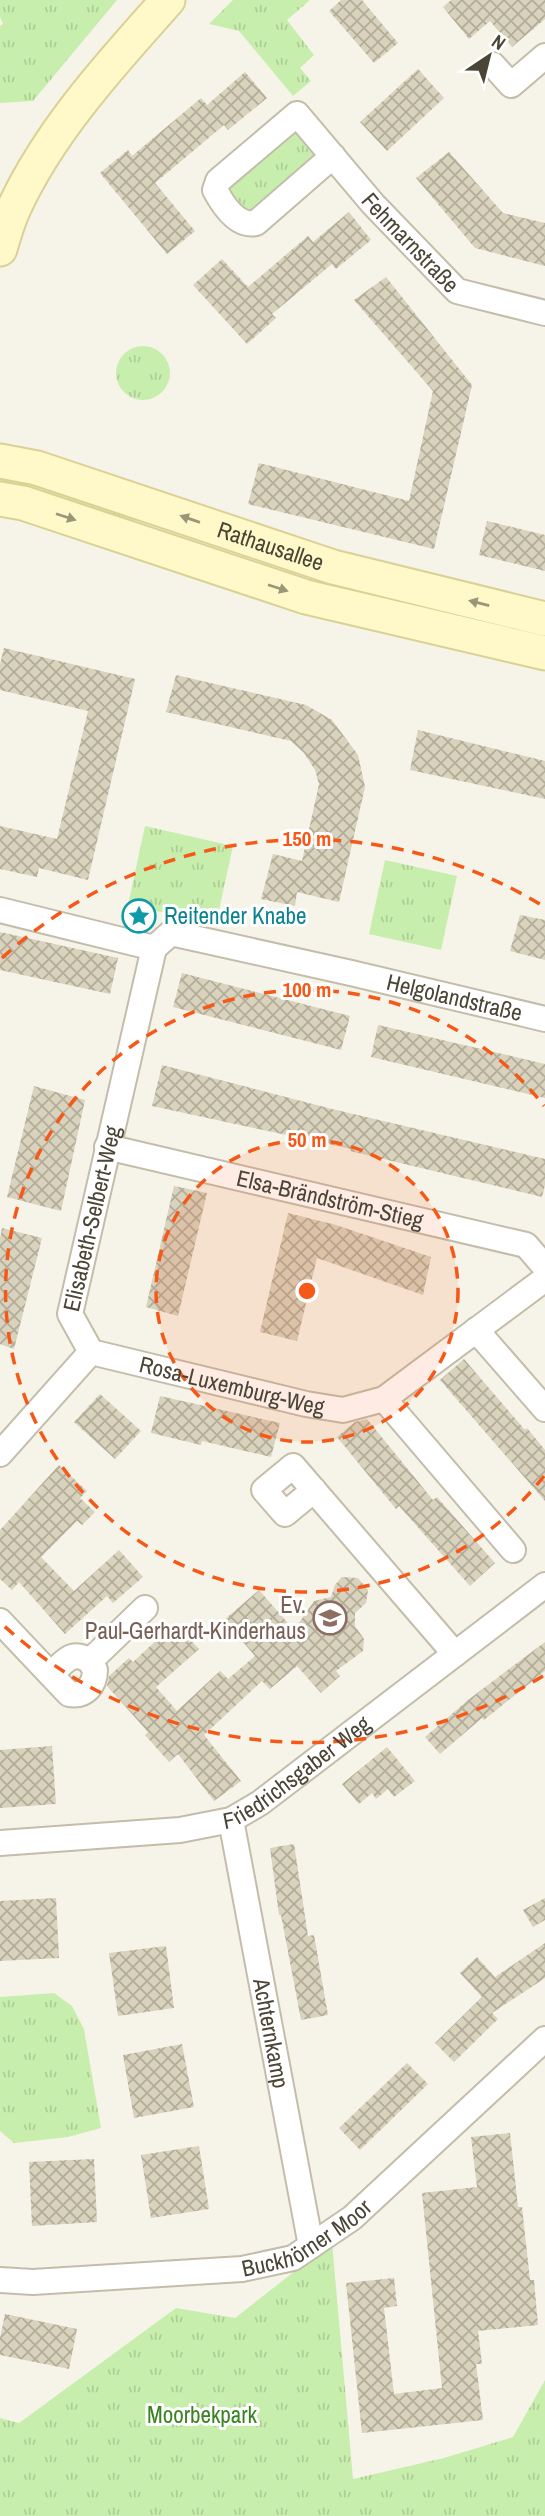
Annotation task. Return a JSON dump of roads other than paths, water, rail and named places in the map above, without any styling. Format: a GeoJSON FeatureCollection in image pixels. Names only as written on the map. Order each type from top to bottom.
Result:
{"type":"FeatureCollection","features":[{"type":"Feature","properties":{"kind":"main road"},"geometry":{"type":"LineString","coordinates":[[0,249],[12,211],[48,147],[100,78],[168,0]]}},
{"type":"Feature","properties":{"kind":"main road","name":"Rathausallee"},"geometry":{"type":"LineString","coordinates":[[0,461],[37,468],[333,567],[545,619]]}},
{"type":"Feature","properties":{"kind":"main road","name":"Rathausallee"},"geometry":{"type":"LineString","coordinates":[[0,499],[23,503],[306,597],[545,653]]}},
{"type":"Feature","properties":{"kind":"street"},"geometry":{"type":"LineString","coordinates":[[493,65],[510,85],[545,56]]}},
{"type":"Feature","properties":{"kind":"street","name":"Fehmarnstraße"},"geometry":{"type":"LineString","coordinates":[[333,156],[256,223],[248,225],[237,220],[215,190],[218,181],[297,114],[333,156],[373,204],[457,291],[545,313]]}},
{"type":"Feature","properties":{"kind":"street"},"geometry":{"type":"LineString","coordinates":[[0,910],[154,948]]}},
{"type":"Feature","properties":{"kind":"street","name":"Helgolandstraße"},"geometry":{"type":"LineString","coordinates":[[154,948],[171,933],[545,1020]]}},
{"type":"Feature","properties":{"kind":"street","name":"Elisabeth-Selbert-Weg"},"geometry":{"type":"LineString","coordinates":[[91,1352],[70,1314],[154,948]]}},
{"type":"Feature","properties":{"kind":"street","name":"Elsa-Brändström-Stieg"},"geometry":{"type":"LineString","coordinates":[[107,1147],[526,1245],[545,1267]]}},
{"type":"Feature","properties":{"kind":"street","name":"Rosa-Luxemburg-Weg"},"geometry":{"type":"LineString","coordinates":[[91,1352],[306,1404],[343,1410],[384,1399],[545,1279]]}},
{"type":"Feature","properties":{"kind":"street"},"geometry":{"type":"LineString","coordinates":[[476,1330],[545,1409]]}},
{"type":"Feature","properties":{"kind":"street"},"geometry":{"type":"LineString","coordinates":[[0,1454],[91,1352]]}},
{"type":"Feature","properties":{"kind":"street"},"geometry":{"type":"LineString","coordinates":[[384,1399],[513,1549]]}},
{"type":"Feature","properties":{"kind":"street"},"geometry":{"type":"LineString","coordinates":[[314,1490],[455,1654]]}},
{"type":"Feature","properties":{"kind":"street","name":"Friedrichsgaber Weg"},"geometry":{"type":"LineString","coordinates":[[0,1843],[180,1830],[231,1820],[260,1803],[545,1585]]}},
{"type":"Feature","properties":{"kind":"street"},"geometry":{"type":"LineString","coordinates":[[90,1661],[145,1608]]}},
{"type":"Feature","properties":{"kind":"street"},"geometry":{"type":"LineString","coordinates":[[0,1621],[69,1694],[87,1690],[95,1678],[90,1661],[80,1655],[74,1655],[51,1674]]}},
{"type":"Feature","properties":{"kind":"street","name":"Achternkamp"},"geometry":{"type":"LineString","coordinates":[[231,1820],[311,2246]]}},
{"type":"Feature","properties":{"kind":"street","name":"Buckhörner Moor"},"geometry":{"type":"LineString","coordinates":[[0,2280],[33,2282],[242,2269],[293,2258],[352,2218],[545,2039]]}},
{"type":"Feature","properties":{"kind":"place","name":"Reitender Knabe"},"geometry":{"type":"Point","coordinates":[139,916]}},
{"type":"Feature","properties":{"kind":"place","name":"Ev. Paul-Gerhardt-Kinderhaus"},"geometry":{"type":"Point","coordinates":[330,1618]}},
{"type":"Feature","properties":{"kind":"park label","name":"Moorbekpark"},"geometry":{"type":"Point","coordinates":[202,2415]}}]}
